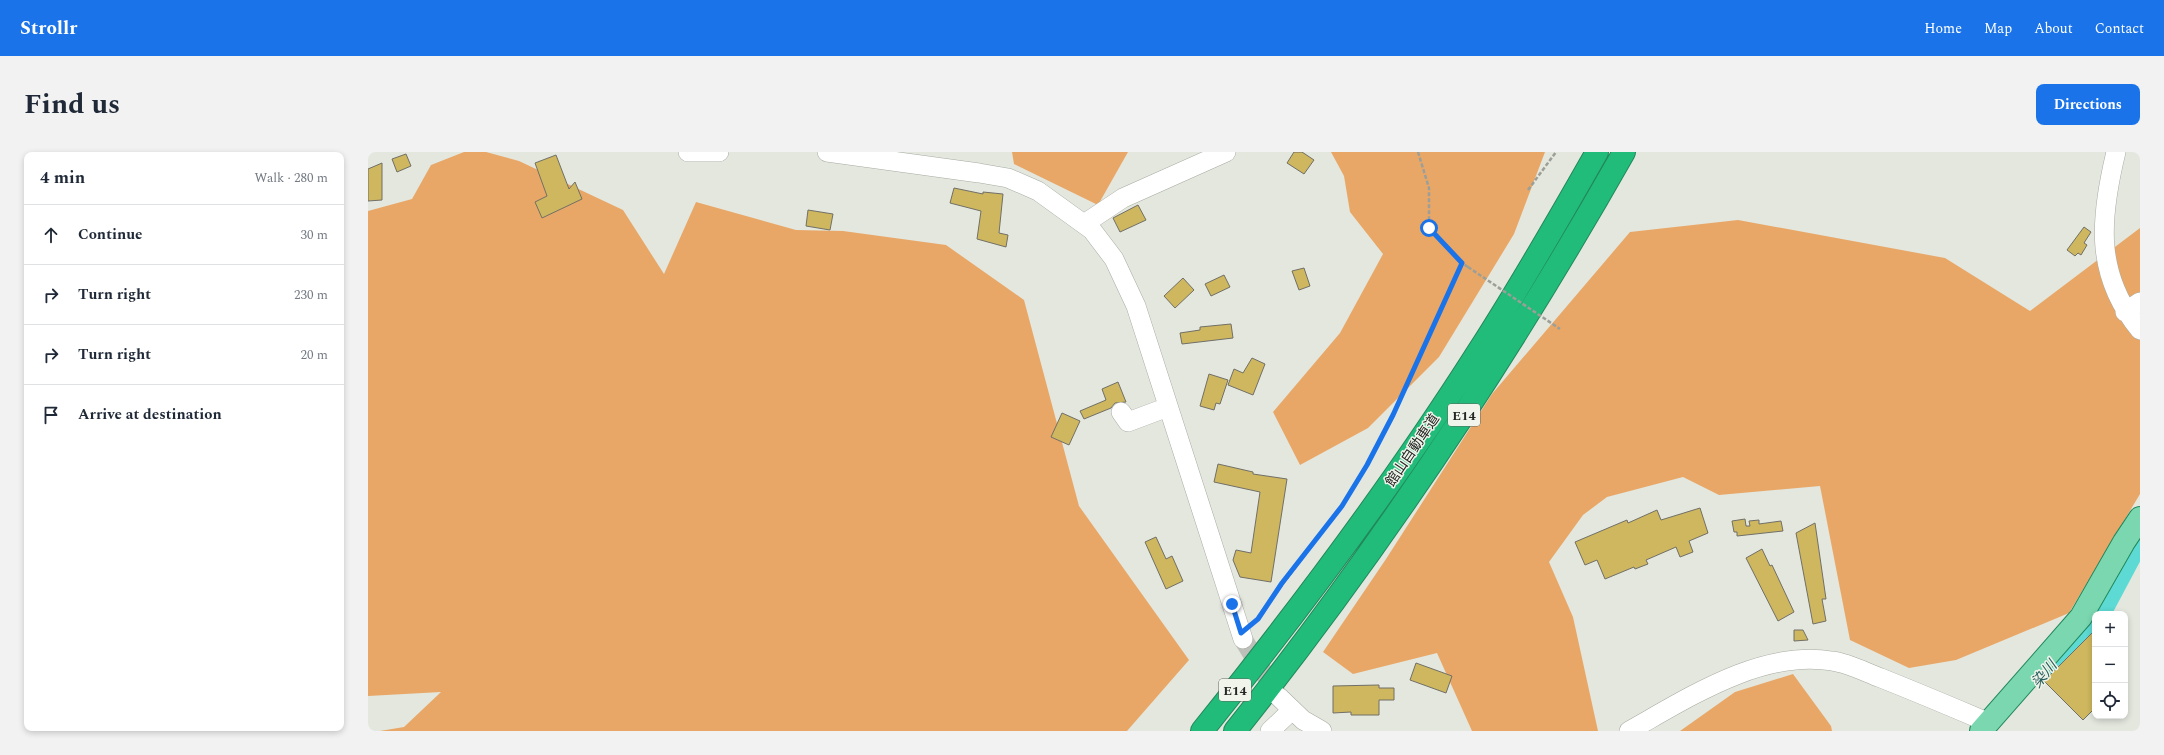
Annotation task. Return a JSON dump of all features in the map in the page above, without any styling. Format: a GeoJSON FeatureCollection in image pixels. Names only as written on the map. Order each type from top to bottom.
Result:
{"type":"FeatureCollection","features":[{"type":"Feature","properties":{"kind":"highway","name":"館山自動車道"},"geometry":{"type":"LineString","coordinates":[[1202,731],[1268,649],[1383,493],[1478,352],[1545,243],[1597,152]]}},
{"type":"Feature","properties":{"kind":"highway","name":"館山自動車道"},"geometry":{"type":"LineString","coordinates":[[1235,731],[1286,667],[1392,521],[1484,385],[1568,252],[1624,152]]}},
{"type":"Feature","properties":{"kind":"main road"},"geometry":{"type":"LineString","coordinates":[[1984,727],[2081,617],[2124,542],[2140,518]]}},
{"type":"Feature","properties":{"kind":"street"},"geometry":{"type":"LineString","coordinates":[[688,152],[719,152]]}},
{"type":"Feature","properties":{"kind":"street"},"geometry":{"type":"LineString","coordinates":[[827,152],[1008,178],[1038,191],[1092,230],[1114,259],[1125,278],[1136,306],[1242,636]]}},
{"type":"Feature","properties":{"kind":"street"},"geometry":{"type":"LineString","coordinates":[[1084,224],[1123,198],[1226,152]]}},
{"type":"Feature","properties":{"kind":"street"},"geometry":{"type":"LineString","coordinates":[[2116,152],[2107,188],[2104,235],[2111,284],[2132,307],[2140,330]]}},
{"type":"Feature","properties":{"kind":"street"},"geometry":{"type":"LineString","coordinates":[[1121,412],[1128,422],[1168,407]]}},
{"type":"Feature","properties":{"kind":"street"},"geometry":{"type":"LineString","coordinates":[[1629,731],[1683,700],[1752,668],[1804,659],[1833,661],[1906,688],[1984,727]]}},
{"type":"Feature","properties":{"kind":"street"},"geometry":{"type":"LineString","coordinates":[[1279,697],[1291,711],[1322,731]]}},
{"type":"Feature","properties":{"kind":"street"},"geometry":{"type":"LineString","coordinates":[[1270,731],[1291,711]]}},
{"type":"Feature","properties":{"kind":"path"},"geometry":{"type":"LineString","coordinates":[[1418,152],[1429,188],[1429,228],[1462,263],[1560,329]]}},
{"type":"Feature","properties":{"kind":"path"},"geometry":{"type":"LineString","coordinates":[[1528,190],[1556,152]]}},
{"type":"Feature","properties":{"kind":"path"},"geometry":{"type":"LineString","coordinates":[[1242,636],[1258,619],[1282,583],[1342,506],[1367,465],[1393,415],[1462,263]]}},
{"type":"Feature","properties":{"kind":"shaded area"},"geometry":{"type":"Polygon","coordinates":[[[464,152],[486,152],[519,161],[623,210],[664,274],[696,202],[796,230],[843,231],[946,245],[1024,300],[1079,506],[1189,660],[1127,731],[380,731],[404,727],[441,692],[368,696],[368,211],[412,199],[431,165],[464,152]]]}},
{"type":"Feature","properties":{"kind":"shaded area"},"geometry":{"type":"Polygon","coordinates":[[[1012,152],[1128,152],[1098,205],[1014,164],[1012,152]]]}},
{"type":"Feature","properties":{"kind":"shaded area"},"geometry":{"type":"Polygon","coordinates":[[[1331,152],[1545,152],[1514,234],[1439,357],[1368,428],[1300,465],[1273,412],[1340,333],[1383,254],[1350,212],[1344,176],[1331,152]]]}},
{"type":"Feature","properties":{"kind":"shaded area"},"geometry":{"type":"Polygon","coordinates":[[[1738,220],[1945,258],[2030,311],[2140,228],[2140,494],[2069,613],[1956,660],[1909,668],[1850,640],[1820,486],[1719,495],[1683,477],[1607,497],[1583,515],[1549,562],[1573,617],[1598,731],[1472,731],[1437,653],[1353,674],[1323,652],[1386,559],[1492,394],[1630,232],[1738,220]]]}},
{"type":"Feature","properties":{"kind":"shaded area"},"geometry":{"type":"Polygon","coordinates":[[[1793,674],[1831,726],[1832,731],[1680,731],[1735,692],[1793,674]]]}},
{"type":"Feature","properties":{"kind":"building"},"geometry":{"type":"Polygon","coordinates":[[[1294,152],[1302,152],[1314,160],[1304,174],[1287,163],[1294,152]]]}},
{"type":"Feature","properties":{"kind":"building"},"geometry":{"type":"Polygon","coordinates":[[[406,154],[411,166],[397,172],[392,159],[406,154]]]}},
{"type":"Feature","properties":{"kind":"building"},"geometry":{"type":"Polygon","coordinates":[[[556,155],[569,189],[575,182],[582,199],[542,218],[535,202],[547,196],[535,163],[556,155]]]}},
{"type":"Feature","properties":{"kind":"building"},"geometry":{"type":"Polygon","coordinates":[[[382,163],[382,200],[368,201],[368,169],[382,163]]]}},
{"type":"Feature","properties":{"kind":"building"},"geometry":{"type":"Polygon","coordinates":[[[954,188],[983,194],[983,192],[1003,194],[999,233],[1008,235],[1006,247],[977,239],[981,211],[950,203],[954,188]]]}},
{"type":"Feature","properties":{"kind":"building"},"geometry":{"type":"Polygon","coordinates":[[[1138,205],[1146,220],[1120,232],[1113,218],[1138,205]]]}},
{"type":"Feature","properties":{"kind":"building"},"geometry":{"type":"Polygon","coordinates":[[[808,210],[833,214],[830,230],[806,226],[808,210]]]}},
{"type":"Feature","properties":{"kind":"building"},"geometry":{"type":"Polygon","coordinates":[[[2084,227],[2091,232],[2084,243],[2087,245],[2081,255],[2078,253],[2075,256],[2067,250],[2084,227]]]}},
{"type":"Feature","properties":{"kind":"building"},"geometry":{"type":"Polygon","coordinates":[[[1304,268],[1310,286],[1299,290],[1292,271],[1304,268]]]}},
{"type":"Feature","properties":{"kind":"building"},"geometry":{"type":"Polygon","coordinates":[[[1224,275],[1230,287],[1211,296],[1205,284],[1224,275]]]}},
{"type":"Feature","properties":{"kind":"building"},"geometry":{"type":"Polygon","coordinates":[[[1183,278],[1194,290],[1175,308],[1164,296],[1183,278]]]}},
{"type":"Feature","properties":{"kind":"building"},"geometry":{"type":"Polygon","coordinates":[[[1231,324],[1233,338],[1182,344],[1180,333],[1200,330],[1200,327],[1231,324]]]}},
{"type":"Feature","properties":{"kind":"building"},"geometry":{"type":"Polygon","coordinates":[[[1252,358],[1265,364],[1253,395],[1228,385],[1234,369],[1243,373],[1252,358]]]}},
{"type":"Feature","properties":{"kind":"building"},"geometry":{"type":"Polygon","coordinates":[[[1209,374],[1228,380],[1220,404],[1216,403],[1214,410],[1200,406],[1209,374]]]}},
{"type":"Feature","properties":{"kind":"building"},"geometry":{"type":"Polygon","coordinates":[[[1118,382],[1126,402],[1115,403],[1111,408],[1084,419],[1080,411],[1106,400],[1102,389],[1118,382]]]}},
{"type":"Feature","properties":{"kind":"building"},"geometry":{"type":"Polygon","coordinates":[[[1062,413],[1080,421],[1069,445],[1051,437],[1062,413]]]}},
{"type":"Feature","properties":{"kind":"building"},"geometry":{"type":"Polygon","coordinates":[[[1218,464],[1253,472],[1253,474],[1287,479],[1271,582],[1240,577],[1233,560],[1236,550],[1251,553],[1260,492],[1214,482],[1218,464]]]}},
{"type":"Feature","properties":{"kind":"building"},"geometry":{"type":"Polygon","coordinates":[[[1700,508],[1708,533],[1689,541],[1693,552],[1680,557],[1676,547],[1646,560],[1648,564],[1635,569],[1634,567],[1605,579],[1597,560],[1585,565],[1575,542],[1627,520],[1628,523],[1657,510],[1661,520],[1700,508]]]}},
{"type":"Feature","properties":{"kind":"building"},"geometry":{"type":"Polygon","coordinates":[[[1745,519],[1746,526],[1750,526],[1749,521],[1759,520],[1759,524],[1781,521],[1783,531],[1737,536],[1737,532],[1734,532],[1732,521],[1745,519]]]}},
{"type":"Feature","properties":{"kind":"building"},"geometry":{"type":"Polygon","coordinates":[[[1815,523],[1826,599],[1822,599],[1826,621],[1813,624],[1796,533],[1815,523]]]}},
{"type":"Feature","properties":{"kind":"building"},"geometry":{"type":"Polygon","coordinates":[[[1156,537],[1166,559],[1172,556],[1183,581],[1166,589],[1145,542],[1156,537]]]}},
{"type":"Feature","properties":{"kind":"building"},"geometry":{"type":"Polygon","coordinates":[[[1762,549],[1770,566],[1772,565],[1794,612],[1778,621],[1746,558],[1762,549]]]}},
{"type":"Feature","properties":{"kind":"building"},"geometry":{"type":"Polygon","coordinates":[[[1794,630],[1803,630],[1808,640],[1794,641],[1794,630]]]}},
{"type":"Feature","properties":{"kind":"building"},"geometry":{"type":"Polygon","coordinates":[[[2092,633],[2092,711],[2083,720],[2044,681],[2092,633]]]}},
{"type":"Feature","properties":{"kind":"building"},"geometry":{"type":"Polygon","coordinates":[[[1416,663],[1452,676],[1446,693],[1410,680],[1416,663]]]}},
{"type":"Feature","properties":{"kind":"building"},"geometry":{"type":"Polygon","coordinates":[[[1379,685],[1379,688],[1394,688],[1394,700],[1379,700],[1379,715],[1351,715],[1351,712],[1333,713],[1333,686],[1379,685]]]}},
{"type":"Feature","properties":{"kind":"waterway","name":"染川"},"geometry":{"type":"LineString","coordinates":[[2101,611],[2139,539]]}},
{"type":"Feature","properties":{"kind":"waterway","name":"染川"},"geometry":{"type":"LineString","coordinates":[[2050,666],[2063,651],[2092,627]]}},
{"type":"Feature","properties":{"kind":"tunnel"},"geometry":{"type":"LineString","coordinates":[[1243,639],[1278,696]]}},
{"type":"Feature","properties":{"kind":"route"},"geometry":{"type":"LineString","coordinates":[[1232,604],[1241,633],[1258,619],[1282,583],[1342,506],[1367,465],[1393,415],[1413,367],[1462,263],[1429,228]]}}]}
